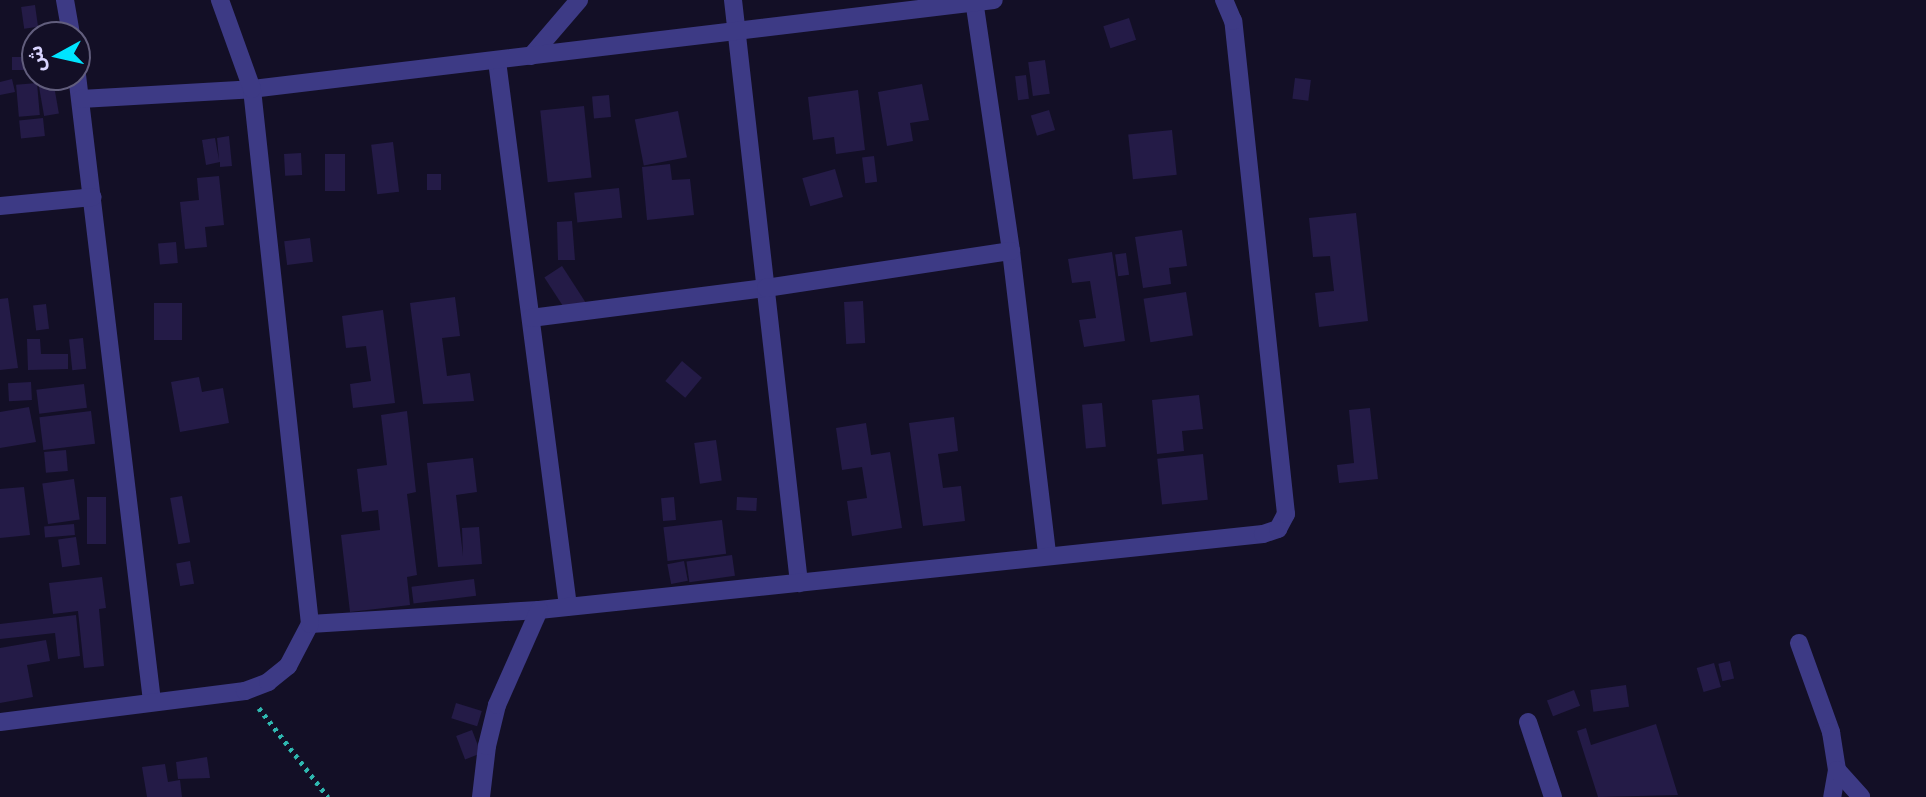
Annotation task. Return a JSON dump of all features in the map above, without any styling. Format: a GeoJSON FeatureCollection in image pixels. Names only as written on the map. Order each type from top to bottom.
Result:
{"type":"FeatureCollection","features":[{"type":"Feature","properties":{"kind":"street"},"geometry":{"type":"LineString","coordinates":[[65,0],[69,21]]}},
{"type":"Feature","properties":{"kind":"street"},"geometry":{"type":"LineString","coordinates":[[0,722],[245,691],[268,682],[288,666],[310,624],[252,89],[220,0]]}},
{"type":"Feature","properties":{"kind":"street"},"geometry":{"type":"LineString","coordinates":[[531,56],[579,0]]}},
{"type":"Feature","properties":{"kind":"street"},"geometry":{"type":"LineString","coordinates":[[733,0],[799,583]]}},
{"type":"Feature","properties":{"kind":"street"},"geometry":{"type":"LineString","coordinates":[[81,99],[252,89],[994,0]]}},
{"type":"Feature","properties":{"kind":"street"},"geometry":{"type":"LineString","coordinates":[[310,624],[538,610],[1263,534],[1278,529],[1285,518],[1233,21],[1224,0]]}},
{"type":"Feature","properties":{"kind":"street"},"geometry":{"type":"LineString","coordinates":[[975,1],[1012,251],[1047,555]]}},
{"type":"Feature","properties":{"kind":"street"},"geometry":{"type":"LineString","coordinates":[[497,61],[568,606]]}},
{"type":"Feature","properties":{"kind":"street"},"geometry":{"type":"LineString","coordinates":[[80,91],[152,701]]}},
{"type":"Feature","properties":{"kind":"street"},"geometry":{"type":"LineString","coordinates":[[0,206],[93,197]]}},
{"type":"Feature","properties":{"kind":"street"},"geometry":{"type":"LineString","coordinates":[[531,318],[766,288],[1012,251]]}},
{"type":"Feature","properties":{"kind":"street"},"geometry":{"type":"LineString","coordinates":[[481,797],[487,746],[498,705],[538,610]]}},
{"type":"Feature","properties":{"kind":"street"},"geometry":{"type":"LineString","coordinates":[[1799,643],[1826,711],[1837,771],[1832,797]]}},
{"type":"Feature","properties":{"kind":"street"},"geometry":{"type":"LineString","coordinates":[[1528,722],[1553,797]]}},
{"type":"Feature","properties":{"kind":"street"},"geometry":{"type":"LineString","coordinates":[[1837,771],[1861,797]]}},
{"type":"Feature","properties":{"kind":"path"},"geometry":{"type":"LineString","coordinates":[[245,691],[328,797]]}},
{"type":"Feature","properties":{"kind":"building"},"geometry":{"type":"Polygon","coordinates":[[[35,5],[37,21],[23,21],[21,7],[35,5]]]}},
{"type":"Feature","properties":{"kind":"building"},"geometry":{"type":"Polygon","coordinates":[[[1129,18],[1136,40],[1110,48],[1103,26],[1129,18]]]}},
{"type":"Feature","properties":{"kind":"building"},"geometry":{"type":"Polygon","coordinates":[[[12,57],[21,57],[21,70],[12,70],[12,57]]]}},
{"type":"Feature","properties":{"kind":"building"},"geometry":{"type":"Polygon","coordinates":[[[1045,60],[1050,94],[1033,96],[1028,62],[1045,60]]]}},
{"type":"Feature","properties":{"kind":"building"},"geometry":{"type":"Polygon","coordinates":[[[1026,75],[1029,99],[1018,100],[1015,76],[1026,75]]]}},
{"type":"Feature","properties":{"kind":"building"},"geometry":{"type":"Polygon","coordinates":[[[1295,78],[1311,80],[1308,101],[1292,99],[1295,78]]]}},
{"type":"Feature","properties":{"kind":"building"},"geometry":{"type":"Polygon","coordinates":[[[12,79],[15,92],[0,95],[0,82],[12,79]]]}},
{"type":"Feature","properties":{"kind":"building"},"geometry":{"type":"Polygon","coordinates":[[[21,84],[21,91],[38,91],[40,115],[19,117],[16,85],[21,84]]]}},
{"type":"Feature","properties":{"kind":"building"},"geometry":{"type":"Polygon","coordinates":[[[922,84],[929,120],[910,123],[913,141],[887,146],[878,92],[922,84]]]}},
{"type":"Feature","properties":{"kind":"building"},"geometry":{"type":"Polygon","coordinates":[[[858,90],[865,150],[836,154],[834,137],[813,140],[808,97],[858,90]]]}},
{"type":"Feature","properties":{"kind":"building"},"geometry":{"type":"Polygon","coordinates":[[[40,91],[55,91],[59,113],[44,116],[40,91]]]}},
{"type":"Feature","properties":{"kind":"building"},"geometry":{"type":"Polygon","coordinates":[[[609,95],[611,117],[594,118],[592,96],[609,95]]]}},
{"type":"Feature","properties":{"kind":"building"},"geometry":{"type":"Polygon","coordinates":[[[584,106],[592,178],[548,182],[540,111],[584,106]]]}},
{"type":"Feature","properties":{"kind":"building"},"geometry":{"type":"Polygon","coordinates":[[[1049,110],[1055,130],[1037,136],[1031,116],[1049,110]]]}},
{"type":"Feature","properties":{"kind":"building"},"geometry":{"type":"Polygon","coordinates":[[[678,111],[687,157],[644,166],[635,119],[678,111]]]}},
{"type":"Feature","properties":{"kind":"building"},"geometry":{"type":"Polygon","coordinates":[[[43,118],[45,136],[21,138],[19,121],[43,118]]]}},
{"type":"Feature","properties":{"kind":"building"},"geometry":{"type":"Polygon","coordinates":[[[1172,130],[1177,175],[1133,179],[1128,135],[1172,130]]]}},
{"type":"Feature","properties":{"kind":"building"},"geometry":{"type":"Polygon","coordinates":[[[229,136],[232,166],[220,167],[220,162],[206,165],[202,140],[215,138],[219,160],[217,138],[229,136]]]}},
{"type":"Feature","properties":{"kind":"building"},"geometry":{"type":"Polygon","coordinates":[[[393,142],[399,192],[377,194],[371,145],[393,142]]]}},
{"type":"Feature","properties":{"kind":"building"},"geometry":{"type":"Polygon","coordinates":[[[301,153],[302,175],[285,176],[284,154],[301,153]]]}},
{"type":"Feature","properties":{"kind":"building"},"geometry":{"type":"Polygon","coordinates":[[[325,154],[345,154],[345,191],[325,191],[325,154]]]}},
{"type":"Feature","properties":{"kind":"building"},"geometry":{"type":"Polygon","coordinates":[[[874,156],[877,182],[865,183],[862,157],[874,156]]]}},
{"type":"Feature","properties":{"kind":"building"},"geometry":{"type":"Polygon","coordinates":[[[670,164],[672,180],[690,179],[694,215],[647,220],[642,167],[670,164]]]}},
{"type":"Feature","properties":{"kind":"building"},"geometry":{"type":"Polygon","coordinates":[[[835,169],[843,197],[810,206],[802,178],[835,169]]]}},
{"type":"Feature","properties":{"kind":"building"},"geometry":{"type":"Polygon","coordinates":[[[427,174],[441,174],[441,190],[427,190],[427,174]]]}},
{"type":"Feature","properties":{"kind":"building"},"geometry":{"type":"Polygon","coordinates":[[[219,176],[224,225],[205,227],[207,247],[185,249],[180,202],[199,200],[197,178],[219,176]]]}},
{"type":"Feature","properties":{"kind":"building"},"geometry":{"type":"Polygon","coordinates":[[[619,188],[622,218],[577,223],[574,193],[619,188]]]}},
{"type":"Feature","properties":{"kind":"building"},"geometry":{"type":"Polygon","coordinates":[[[1356,213],[1368,321],[1319,327],[1315,293],[1334,291],[1330,256],[1313,257],[1309,218],[1356,213]]]}},
{"type":"Feature","properties":{"kind":"building"},"geometry":{"type":"Polygon","coordinates":[[[572,221],[575,260],[558,260],[557,222],[572,221]]]}},
{"type":"Feature","properties":{"kind":"building"},"geometry":{"type":"Polygon","coordinates":[[[1182,230],[1187,266],[1169,268],[1171,284],[1143,288],[1135,237],[1182,230]]]}},
{"type":"Feature","properties":{"kind":"building"},"geometry":{"type":"Polygon","coordinates":[[[310,238],[313,262],[287,265],[284,241],[310,238]]]}},
{"type":"Feature","properties":{"kind":"building"},"geometry":{"type":"Polygon","coordinates":[[[176,242],[178,263],[160,264],[158,244],[176,242]]]}},
{"type":"Feature","properties":{"kind":"building"},"geometry":{"type":"Polygon","coordinates":[[[1112,252],[1125,341],[1084,347],[1079,320],[1096,318],[1090,281],[1072,283],[1068,259],[1112,252]]]}},
{"type":"Feature","properties":{"kind":"building"},"geometry":{"type":"Polygon","coordinates":[[[1126,253],[1129,275],[1118,276],[1115,255],[1126,253]]]}},
{"type":"Feature","properties":{"kind":"building"},"geometry":{"type":"Polygon","coordinates":[[[562,266],[586,303],[568,314],[544,277],[562,266]]]}},
{"type":"Feature","properties":{"kind":"building"},"geometry":{"type":"Polygon","coordinates":[[[1186,292],[1193,335],[1150,342],[1144,299],[1186,292]]]}},
{"type":"Feature","properties":{"kind":"building"},"geometry":{"type":"Polygon","coordinates":[[[455,297],[460,336],[442,338],[447,376],[470,373],[474,401],[423,404],[410,303],[455,297]]]}},
{"type":"Feature","properties":{"kind":"building"},"geometry":{"type":"Polygon","coordinates":[[[8,298],[18,368],[0,370],[0,299],[8,298]]]}},
{"type":"Feature","properties":{"kind":"building"},"geometry":{"type":"Polygon","coordinates":[[[863,301],[865,343],[846,344],[844,302],[863,301]]]}},
{"type":"Feature","properties":{"kind":"building"},"geometry":{"type":"Polygon","coordinates":[[[154,303],[182,303],[182,340],[154,340],[154,303]]]}},
{"type":"Feature","properties":{"kind":"building"},"geometry":{"type":"Polygon","coordinates":[[[46,304],[49,329],[36,330],[33,306],[46,304]]]}},
{"type":"Feature","properties":{"kind":"building"},"geometry":{"type":"Polygon","coordinates":[[[383,310],[395,403],[353,408],[350,384],[371,381],[366,346],[346,348],[342,316],[383,310]]]}},
{"type":"Feature","properties":{"kind":"building"},"geometry":{"type":"Polygon","coordinates":[[[83,338],[86,369],[72,370],[69,339],[83,338]]]}},
{"type":"Feature","properties":{"kind":"building"},"geometry":{"type":"Polygon","coordinates":[[[27,339],[40,339],[41,354],[68,354],[68,369],[28,370],[27,339]]]}},
{"type":"Feature","properties":{"kind":"building"},"geometry":{"type":"Polygon","coordinates":[[[682,361],[702,378],[685,398],[665,381],[682,361]]]}},
{"type":"Feature","properties":{"kind":"building"},"geometry":{"type":"Polygon","coordinates":[[[199,377],[202,392],[223,388],[229,423],[180,432],[171,382],[199,377]]]}},
{"type":"Feature","properties":{"kind":"building"},"geometry":{"type":"Polygon","coordinates":[[[31,382],[32,400],[9,401],[8,383],[31,382]]]}},
{"type":"Feature","properties":{"kind":"building"},"geometry":{"type":"Polygon","coordinates":[[[84,384],[87,408],[39,414],[36,390],[84,384]]]}},
{"type":"Feature","properties":{"kind":"building"},"geometry":{"type":"Polygon","coordinates":[[[1199,395],[1203,429],[1182,431],[1184,451],[1157,454],[1152,400],[1199,395]]]}},
{"type":"Feature","properties":{"kind":"building"},"geometry":{"type":"Polygon","coordinates":[[[1102,403],[1106,447],[1086,449],[1082,405],[1102,403]]]}},
{"type":"Feature","properties":{"kind":"building"},"geometry":{"type":"Polygon","coordinates":[[[29,407],[36,442],[0,448],[0,412],[29,407]]]}},
{"type":"Feature","properties":{"kind":"building"},"geometry":{"type":"Polygon","coordinates":[[[1370,408],[1378,479],[1339,483],[1337,465],[1354,463],[1349,410],[1370,408]]]}},
{"type":"Feature","properties":{"kind":"building"},"geometry":{"type":"Polygon","coordinates":[[[91,411],[95,444],[43,450],[39,417],[91,411]]]}},
{"type":"Feature","properties":{"kind":"building"},"geometry":{"type":"Polygon","coordinates":[[[407,411],[416,492],[407,494],[417,575],[407,577],[410,605],[350,612],[341,535],[380,530],[378,510],[362,512],[357,469],[387,465],[381,415],[407,411]]]}},
{"type":"Feature","properties":{"kind":"building"},"geometry":{"type":"Polygon","coordinates":[[[954,417],[958,451],[938,454],[943,488],[961,486],[965,521],[923,526],[909,423],[954,417]]]}},
{"type":"Feature","properties":{"kind":"building"},"geometry":{"type":"Polygon","coordinates":[[[866,423],[871,455],[890,452],[902,528],[852,536],[847,501],[867,498],[862,467],[842,470],[836,428],[866,423]]]}},
{"type":"Feature","properties":{"kind":"building"},"geometry":{"type":"Polygon","coordinates":[[[716,440],[722,481],[700,484],[694,443],[716,440]]]}},
{"type":"Feature","properties":{"kind":"building"},"geometry":{"type":"Polygon","coordinates":[[[66,450],[68,471],[46,473],[44,452],[66,450]]]}},
{"type":"Feature","properties":{"kind":"building"},"geometry":{"type":"Polygon","coordinates":[[[1203,454],[1208,500],[1162,505],[1157,459],[1203,454]]]}},
{"type":"Feature","properties":{"kind":"building"},"geometry":{"type":"Polygon","coordinates":[[[473,458],[477,492],[456,495],[463,556],[462,528],[479,527],[482,564],[438,567],[427,463],[473,458]]]}},
{"type":"Feature","properties":{"kind":"building"},"geometry":{"type":"Polygon","coordinates":[[[74,479],[80,520],[48,524],[42,483],[74,479]]]}},
{"type":"Feature","properties":{"kind":"building"},"geometry":{"type":"Polygon","coordinates":[[[24,487],[30,535],[0,538],[0,489],[24,487]]]}},
{"type":"Feature","properties":{"kind":"building"},"geometry":{"type":"Polygon","coordinates":[[[182,496],[190,542],[178,544],[170,498],[182,496]]]}},
{"type":"Feature","properties":{"kind":"building"},"geometry":{"type":"Polygon","coordinates":[[[87,497],[106,497],[106,544],[87,544],[87,497]]]}},
{"type":"Feature","properties":{"kind":"building"},"geometry":{"type":"Polygon","coordinates":[[[674,497],[676,520],[663,521],[661,498],[674,497]]]}},
{"type":"Feature","properties":{"kind":"building"},"geometry":{"type":"Polygon","coordinates":[[[737,497],[757,498],[756,511],[736,510],[737,497]]]}},
{"type":"Feature","properties":{"kind":"building"},"geometry":{"type":"Polygon","coordinates":[[[722,520],[726,554],[668,561],[663,527],[722,520]]]}},
{"type":"Feature","properties":{"kind":"building"},"geometry":{"type":"Polygon","coordinates":[[[74,524],[75,535],[45,538],[44,527],[74,524]]]}},
{"type":"Feature","properties":{"kind":"building"},"geometry":{"type":"Polygon","coordinates":[[[76,537],[80,565],[62,567],[58,540],[76,537]]]}},
{"type":"Feature","properties":{"kind":"building"},"geometry":{"type":"Polygon","coordinates":[[[732,555],[735,576],[689,582],[686,561],[732,555]]]}},
{"type":"Feature","properties":{"kind":"building"},"geometry":{"type":"Polygon","coordinates":[[[190,561],[194,584],[180,586],[176,563],[190,561]]]}},
{"type":"Feature","properties":{"kind":"building"},"geometry":{"type":"Polygon","coordinates":[[[684,561],[688,581],[671,584],[667,564],[684,561]]]}},
{"type":"Feature","properties":{"kind":"building"},"geometry":{"type":"Polygon","coordinates":[[[102,577],[106,608],[99,609],[104,666],[84,668],[78,611],[53,614],[49,583],[102,577]]]}},
{"type":"Feature","properties":{"kind":"building"},"geometry":{"type":"Polygon","coordinates":[[[474,579],[476,596],[414,604],[411,587],[474,579]]]}},
{"type":"Feature","properties":{"kind":"building"},"geometry":{"type":"Polygon","coordinates":[[[76,615],[80,656],[58,659],[55,633],[0,639],[0,624],[76,615]]]}},
{"type":"Feature","properties":{"kind":"building"},"geometry":{"type":"Polygon","coordinates":[[[46,640],[50,661],[27,665],[33,697],[0,703],[0,648],[46,640]]]}},
{"type":"Feature","properties":{"kind":"building"},"geometry":{"type":"Polygon","coordinates":[[[1730,661],[1734,679],[1722,681],[1718,664],[1730,661]]]}},
{"type":"Feature","properties":{"kind":"building"},"geometry":{"type":"Polygon","coordinates":[[[1714,663],[1721,687],[1704,692],[1697,668],[1714,663]]]}},
{"type":"Feature","properties":{"kind":"building"},"geometry":{"type":"Polygon","coordinates":[[[1626,685],[1629,707],[1593,712],[1590,690],[1626,685]]]}},
{"type":"Feature","properties":{"kind":"building"},"geometry":{"type":"Polygon","coordinates":[[[1574,690],[1580,706],[1553,716],[1547,700],[1574,690]]]}},
{"type":"Feature","properties":{"kind":"building"},"geometry":{"type":"Polygon","coordinates":[[[456,703],[482,711],[477,726],[451,718],[456,703]]]}},
{"type":"Feature","properties":{"kind":"building"},"geometry":{"type":"Polygon","coordinates":[[[1656,724],[1678,795],[1598,797],[1577,731],[1586,728],[1591,745],[1656,724]]]}},
{"type":"Feature","properties":{"kind":"building"},"geometry":{"type":"Polygon","coordinates":[[[472,730],[481,753],[465,759],[456,736],[472,730]]]}},
{"type":"Feature","properties":{"kind":"building"},"geometry":{"type":"Polygon","coordinates":[[[207,757],[210,778],[178,779],[176,762],[207,757]]]}},
{"type":"Feature","properties":{"kind":"building"},"geometry":{"type":"Polygon","coordinates":[[[165,764],[168,782],[180,780],[182,797],[147,797],[142,767],[165,764]]]}}]}
